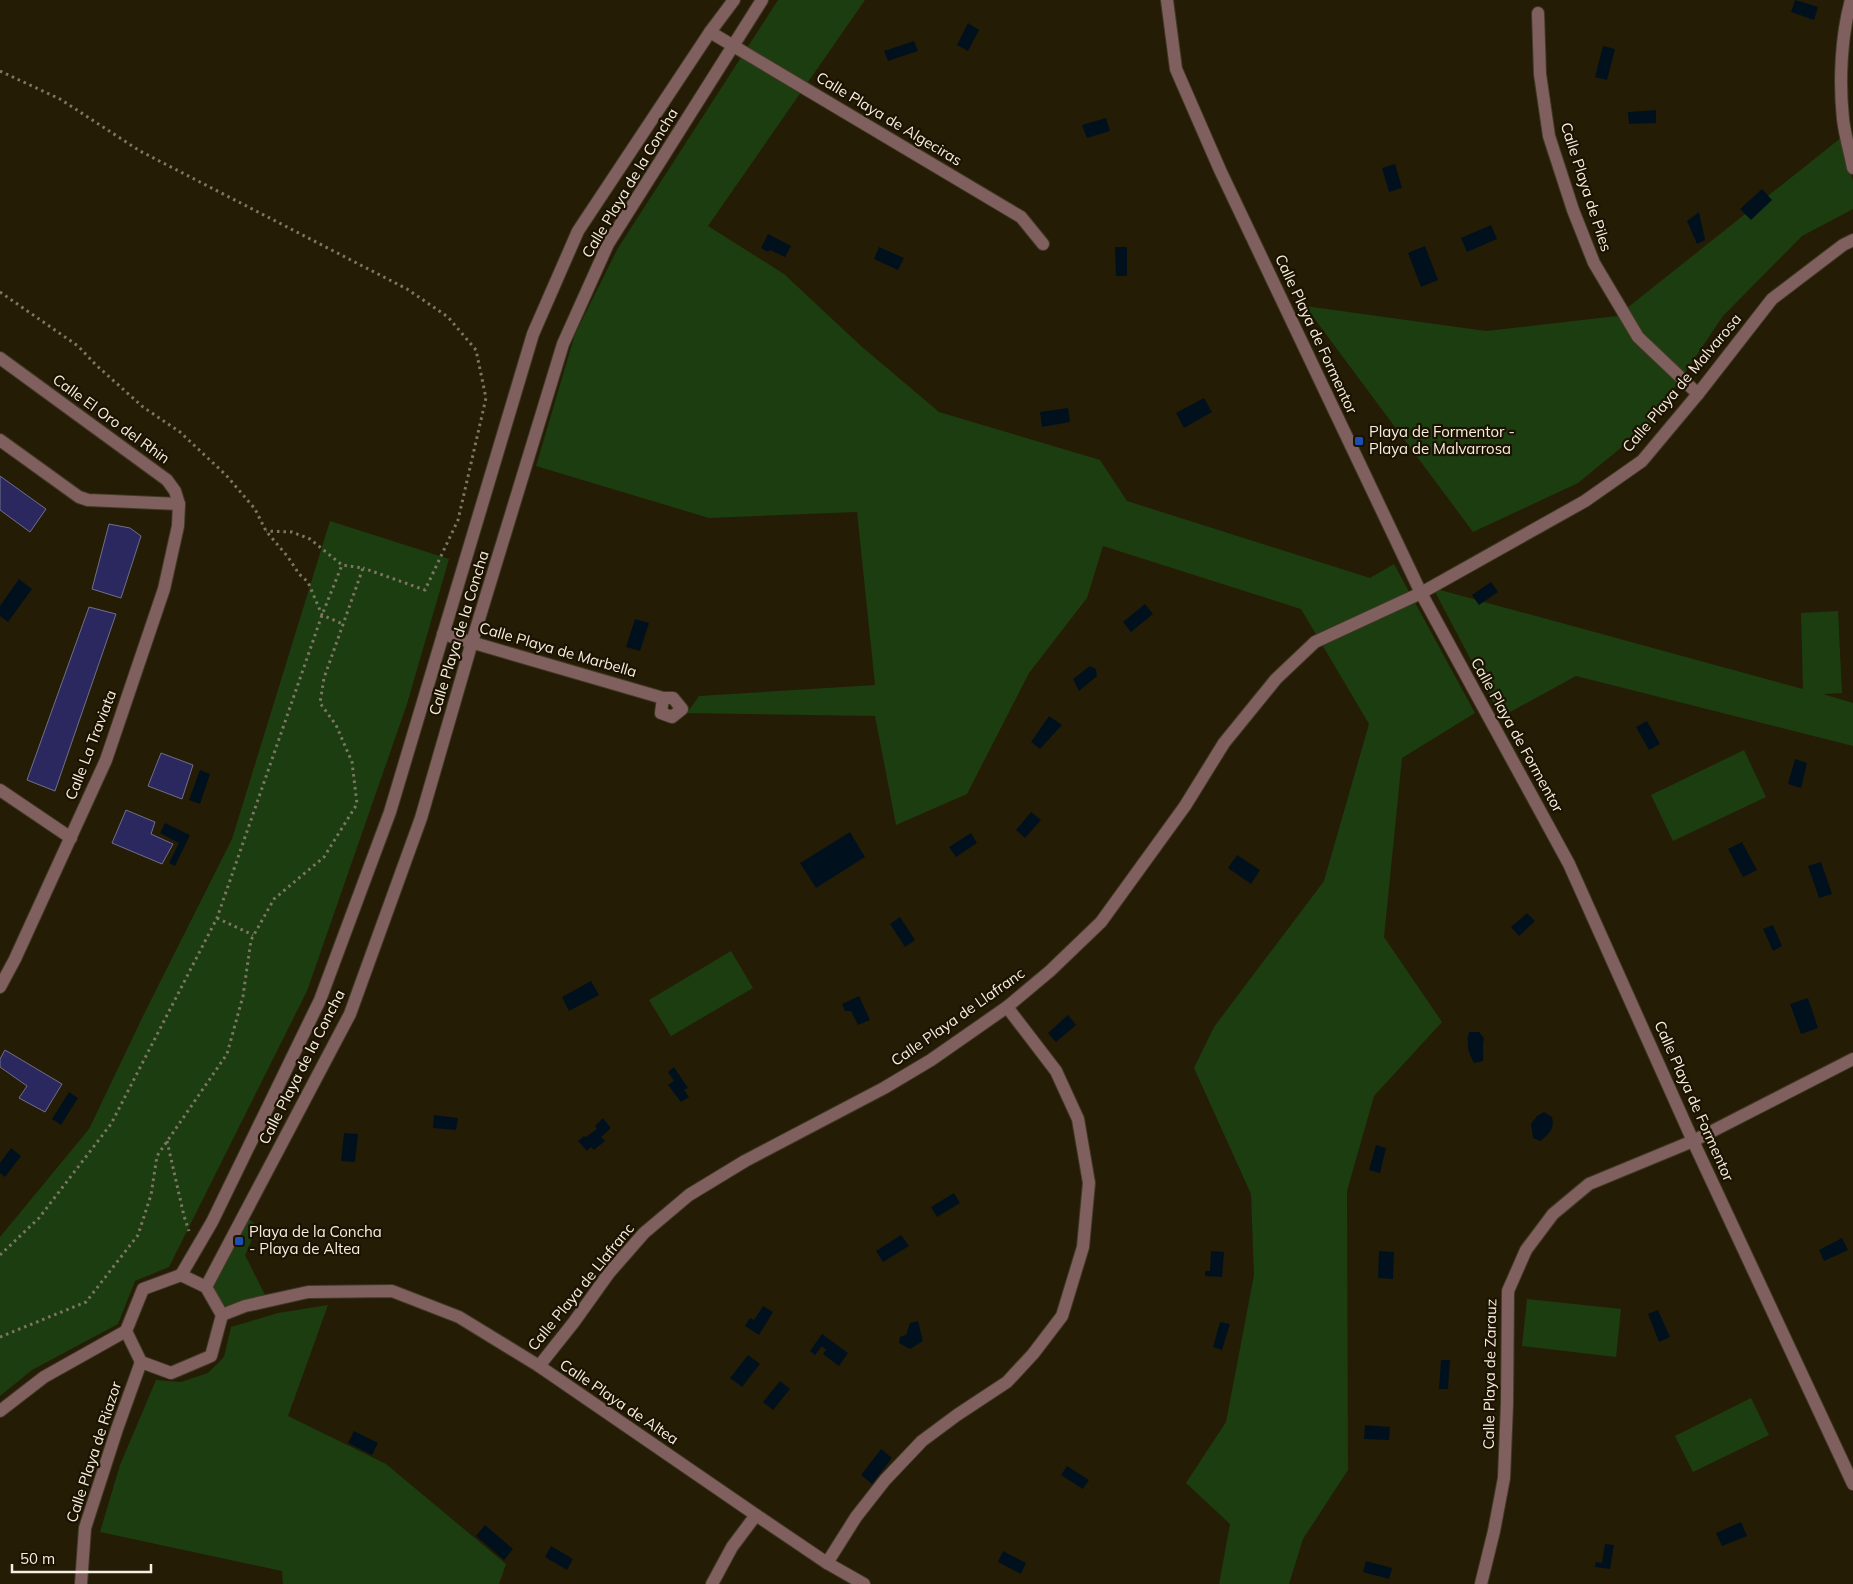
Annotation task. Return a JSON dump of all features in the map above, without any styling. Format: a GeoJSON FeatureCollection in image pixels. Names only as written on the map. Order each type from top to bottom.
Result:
{"type":"FeatureCollection","features":[{"type":"Feature","properties":{"kind":"street","name":"Calle Playa de la Concha"},"geometry":{"type":"LineString","coordinates":[[181,1275],[212,1222],[320,1000],[390,812],[533,334],[578,231],[710,32],[734,0]]}},
{"type":"Feature","properties":{"kind":"street","name":"Calle Playa de la Concha"},"geometry":{"type":"LineString","coordinates":[[206,1287],[350,1014],[421,818],[472,642],[563,344],[608,244],[762,0]]}},
{"type":"Feature","properties":{"kind":"street","name":"Calle Playa de Formentor"},"geometry":{"type":"LineString","coordinates":[[1167,0],[1176,69],[1224,179],[1420,593],[1569,864],[1693,1141],[1853,1484]]}},
{"type":"Feature","properties":{"kind":"street"},"geometry":{"type":"LineString","coordinates":[[1851,0],[1847,14],[1842,59],[1843,120],[1853,168]]}},
{"type":"Feature","properties":{"kind":"street","name":"Calle Playa de Piles"},"geometry":{"type":"LineString","coordinates":[[1538,13],[1540,74],[1550,136],[1573,210],[1594,263],[1638,337],[1698,394]]}},
{"type":"Feature","properties":{"kind":"street","name":"Calle Playa de Algeciras"},"geometry":{"type":"LineString","coordinates":[[710,32],[1021,217],[1043,244]]}},
{"type":"Feature","properties":{"kind":"street","name":"Calle Playa de Malvarosa"},"geometry":{"type":"LineString","coordinates":[[1420,593],[1585,501],[1642,461],[1698,394],[1772,299],[1843,245],[1853,240]]}},
{"type":"Feature","properties":{"kind":"street","name":"Calle El Oro del Rhin"},"geometry":{"type":"LineString","coordinates":[[0,358],[167,480],[179,504]]}},
{"type":"Feature","properties":{"kind":"street"},"geometry":{"type":"LineString","coordinates":[[0,440],[79,497],[88,500],[179,504]]}},
{"type":"Feature","properties":{"kind":"street","name":"Calle La Traviata"},"geometry":{"type":"LineString","coordinates":[[0,987],[15,959],[106,760],[164,589],[178,526],[179,504]]}},
{"type":"Feature","properties":{"kind":"street","name":"Calle Playa de Llafranc"},"geometry":{"type":"LineString","coordinates":[[538,1366],[574,1322],[609,1273],[644,1233],[689,1195],[745,1161],[884,1088],[931,1060],[1007,1007],[1050,971],[1101,922],[1185,806],[1224,743],[1276,679],[1315,642],[1420,593]]}},
{"type":"Feature","properties":{"kind":"street","name":"Calle Playa de Marbella"},"geometry":{"type":"LineString","coordinates":[[443,634],[663,698]]}},
{"type":"Feature","properties":{"kind":"street"},"geometry":{"type":"LineString","coordinates":[[0,790],[70,838]]}},
{"type":"Feature","properties":{"kind":"street"},"geometry":{"type":"LineString","coordinates":[[827,1562],[856,1517],[885,1480],[916,1448],[957,1415],[1007,1382],[1033,1354],[1062,1316],[1084,1247],[1090,1183],[1078,1119],[1056,1071],[1007,1007]]}},
{"type":"Feature","properties":{"kind":"street","name":"Calle Playa de Zarauz"},"geometry":{"type":"LineString","coordinates":[[1481,1584],[1504,1478],[1508,1291],[1526,1250],[1553,1214],[1589,1184],[1693,1141],[1853,1059]]}},
{"type":"Feature","properties":{"kind":"street"},"geometry":{"type":"LineString","coordinates":[[0,1411],[44,1377],[126,1331],[143,1289],[181,1275],[206,1287],[222,1315],[210,1356],[171,1373],[141,1362],[126,1331]]}},
{"type":"Feature","properties":{"kind":"street","name":"Calle Playa de Altea"},"geometry":{"type":"LineString","coordinates":[[222,1315],[245,1306],[308,1292],[392,1291],[459,1317],[538,1366],[756,1515],[864,1584]]}},
{"type":"Feature","properties":{"kind":"street","name":"Calle Playa de Riazor"},"geometry":{"type":"LineString","coordinates":[[81,1584],[85,1528],[141,1362]]}},
{"type":"Feature","properties":{"kind":"street"},"geometry":{"type":"LineString","coordinates":[[712,1584],[732,1547],[756,1515]]}},
{"type":"Feature","properties":{"kind":"path"},"geometry":{"type":"LineString","coordinates":[[0,71],[60,99],[140,151],[407,289],[448,317],[476,350],[486,398],[458,520],[425,590],[363,568],[342,565],[310,539],[292,532],[266,531]]}},
{"type":"Feature","properties":{"kind":"path"},"geometry":{"type":"LineString","coordinates":[[0,292],[78,346],[96,365],[143,407],[180,432],[226,475],[255,509],[266,531],[288,557],[299,574],[308,582],[322,614],[343,624]]}},
{"type":"Feature","properties":{"kind":"path"},"geometry":{"type":"LineString","coordinates":[[0,1255],[39,1218],[111,1124],[217,918],[322,614],[342,565]]}},
{"type":"Feature","properties":{"kind":"path"},"geometry":{"type":"LineString","coordinates":[[0,1337],[86,1302],[138,1235],[151,1196],[157,1156],[228,1054],[243,996],[253,935],[274,899],[324,857],[357,804],[352,762],[336,725],[320,703],[324,678],[363,568]]}},
{"type":"Feature","properties":{"kind":"path"},"geometry":{"type":"LineString","coordinates":[[217,918],[253,935]]}},
{"type":"Feature","properties":{"kind":"path"},"geometry":{"type":"LineString","coordinates":[[167,1142],[184,1216],[191,1236]]}},
{"type":"Feature","properties":{"kind":"green space"},"geometry":{"type":"Polygon","coordinates":[[[778,0],[865,0],[708,226],[784,274],[861,346],[939,412],[1100,460],[1127,501],[1370,578],[1394,564],[1475,713],[1402,758],[1384,937],[1442,1022],[1374,1096],[1347,1191],[1348,1470],[1303,1539],[1289,1584],[1219,1584],[1230,1524],[1186,1483],[1226,1422],[1254,1275],[1251,1194],[1194,1068],[1214,1027],[1324,881],[1369,724],[1301,609],[1103,546],[1087,598],[1029,673],[967,794],[896,825],[875,716],[687,713],[699,696],[875,685],[857,512],[709,518],[536,466],[575,334],[618,248],[778,0]]]}},
{"type":"Feature","properties":{"kind":"green space"},"geometry":{"type":"Polygon","coordinates":[[[1842,137],[1853,181],[1853,209],[1802,236],[1723,316],[1650,424],[1578,483],[1473,532],[1305,306],[1486,331],[1617,316],[1842,137]]]}},
{"type":"Feature","properties":{"kind":"green space"},"geometry":{"type":"Polygon","coordinates":[[[330,521],[449,559],[407,704],[307,991],[169,1267],[135,1281],[118,1324],[32,1370],[0,1396],[0,1237],[89,1129],[145,1012],[232,839],[330,521]]]}},
{"type":"Feature","properties":{"kind":"green space"},"geometry":{"type":"Polygon","coordinates":[[[1433,588],[1803,689],[1801,613],[1838,611],[1842,693],[1823,694],[1853,703],[1853,746],[1576,676],[1501,717],[1433,588]]]}},
{"type":"Feature","properties":{"kind":"green space"},"geometry":{"type":"Polygon","coordinates":[[[1744,750],[1766,797],[1673,841],[1651,795],[1744,750]]]}},
{"type":"Feature","properties":{"kind":"green space"},"geometry":{"type":"Polygon","coordinates":[[[731,951],[753,988],[671,1036],[649,1000],[731,951]]]}},
{"type":"Feature","properties":{"kind":"green space"},"geometry":{"type":"Polygon","coordinates":[[[249,1219],[258,1226],[245,1255],[265,1295],[224,1307],[211,1287],[249,1219]]]}},
{"type":"Feature","properties":{"kind":"green space"},"geometry":{"type":"Polygon","coordinates":[[[1527,1299],[1621,1309],[1616,1357],[1522,1346],[1527,1299]]]}},
{"type":"Feature","properties":{"kind":"green space"},"geometry":{"type":"Polygon","coordinates":[[[328,1305],[288,1416],[386,1464],[506,1564],[499,1584],[283,1584],[282,1571],[100,1532],[120,1465],[156,1380],[181,1382],[208,1373],[224,1357],[231,1327],[278,1313],[328,1305]]]}},
{"type":"Feature","properties":{"kind":"green space"},"geometry":{"type":"Polygon","coordinates":[[[1751,1398],[1769,1435],[1693,1472],[1675,1436],[1751,1398]]]}},
{"type":"Feature","properties":{"kind":"water"},"geometry":{"type":"Polygon","coordinates":[[[1795,0],[1818,7],[1814,20],[1791,12],[1795,0]]]}},
{"type":"Feature","properties":{"kind":"water"},"geometry":{"type":"Polygon","coordinates":[[[968,23],[979,30],[968,51],[957,45],[968,23]]]}},
{"type":"Feature","properties":{"kind":"water"},"geometry":{"type":"Polygon","coordinates":[[[914,41],[918,51],[888,61],[884,51],[914,41]]]}},
{"type":"Feature","properties":{"kind":"water"},"geometry":{"type":"Polygon","coordinates":[[[1603,46],[1615,49],[1607,80],[1595,77],[1603,46]]]}},
{"type":"Feature","properties":{"kind":"water"},"geometry":{"type":"Polygon","coordinates":[[[1656,110],[1656,123],[1629,124],[1628,112],[1656,110]]]}},
{"type":"Feature","properties":{"kind":"water"},"geometry":{"type":"Polygon","coordinates":[[[1106,118],[1110,131],[1087,138],[1082,125],[1106,118]]]}},
{"type":"Feature","properties":{"kind":"water"},"geometry":{"type":"Polygon","coordinates":[[[1395,164],[1402,188],[1389,192],[1382,168],[1395,164]]]}},
{"type":"Feature","properties":{"kind":"water"},"geometry":{"type":"Polygon","coordinates":[[[1762,189],[1772,200],[1751,220],[1740,209],[1762,189]]]}},
{"type":"Feature","properties":{"kind":"water"},"geometry":{"type":"Polygon","coordinates":[[[1699,212],[1705,240],[1697,244],[1687,221],[1699,212]]]}},
{"type":"Feature","properties":{"kind":"water"},"geometry":{"type":"Polygon","coordinates":[[[1491,225],[1497,239],[1467,252],[1461,238],[1491,225]]]}},
{"type":"Feature","properties":{"kind":"water"},"geometry":{"type":"Polygon","coordinates":[[[768,234],[791,246],[785,257],[761,248],[768,234]]]}},
{"type":"Feature","properties":{"kind":"water"},"geometry":{"type":"Polygon","coordinates":[[[1425,246],[1438,280],[1421,287],[1408,253],[1425,246]]]}},
{"type":"Feature","properties":{"kind":"water"},"geometry":{"type":"Polygon","coordinates":[[[879,247],[904,258],[898,270],[874,259],[879,247]]]}},
{"type":"Feature","properties":{"kind":"water"},"geometry":{"type":"Polygon","coordinates":[[[1115,247],[1127,247],[1127,276],[1116,276],[1115,247]]]}},
{"type":"Feature","properties":{"kind":"water"},"geometry":{"type":"Polygon","coordinates":[[[1204,398],[1212,412],[1184,428],[1176,413],[1204,398]]]}},
{"type":"Feature","properties":{"kind":"water"},"geometry":{"type":"Polygon","coordinates":[[[1068,408],[1070,422],[1042,427],[1040,412],[1068,408]]]}},
{"type":"Feature","properties":{"kind":"water"},"geometry":{"type":"Polygon","coordinates":[[[19,579],[32,589],[8,622],[0,616],[0,606],[19,579]]]}},
{"type":"Feature","properties":{"kind":"water"},"geometry":{"type":"Polygon","coordinates":[[[1491,582],[1498,592],[1479,605],[1472,595],[1491,582]]]}},
{"type":"Feature","properties":{"kind":"water"},"geometry":{"type":"Polygon","coordinates":[[[1145,604],[1153,614],[1131,632],[1123,622],[1145,604]]]}},
{"type":"Feature","properties":{"kind":"water"},"geometry":{"type":"Polygon","coordinates":[[[635,619],[649,623],[640,651],[626,647],[635,619]]]}},
{"type":"Feature","properties":{"kind":"water"},"geometry":{"type":"Polygon","coordinates":[[[1090,666],[1096,669],[1097,676],[1079,691],[1073,679],[1090,666]]]}},
{"type":"Feature","properties":{"kind":"water"},"geometry":{"type":"Polygon","coordinates":[[[1049,716],[1062,725],[1040,749],[1031,742],[1049,716]]]}},
{"type":"Feature","properties":{"kind":"water"},"geometry":{"type":"Polygon","coordinates":[[[1647,721],[1660,744],[1649,750],[1636,727],[1647,721]]]}},
{"type":"Feature","properties":{"kind":"water"},"geometry":{"type":"Polygon","coordinates":[[[1795,759],[1807,763],[1801,788],[1788,784],[1795,759]]]}},
{"type":"Feature","properties":{"kind":"water"},"geometry":{"type":"Polygon","coordinates":[[[200,770],[210,774],[200,804],[189,800],[200,770]]]}},
{"type":"Feature","properties":{"kind":"water"},"geometry":{"type":"Polygon","coordinates":[[[1031,812],[1041,820],[1025,838],[1016,830],[1031,812]]]}},
{"type":"Feature","properties":{"kind":"water"},"geometry":{"type":"Polygon","coordinates":[[[165,823],[190,835],[175,866],[169,863],[179,843],[160,833],[165,823]]]}},
{"type":"Feature","properties":{"kind":"water"},"geometry":{"type":"Polygon","coordinates":[[[850,832],[865,857],[816,888],[800,863],[850,832]]]}},
{"type":"Feature","properties":{"kind":"water"},"geometry":{"type":"Polygon","coordinates":[[[971,833],[977,843],[956,857],[949,847],[971,833]]]}},
{"type":"Feature","properties":{"kind":"water"},"geometry":{"type":"Polygon","coordinates":[[[1742,842],[1757,870],[1743,877],[1728,849],[1742,842]]]}},
{"type":"Feature","properties":{"kind":"water"},"geometry":{"type":"Polygon","coordinates":[[[1237,855],[1260,870],[1251,884],[1228,868],[1237,855]]]}},
{"type":"Feature","properties":{"kind":"water"},"geometry":{"type":"Polygon","coordinates":[[[1821,862],[1832,894],[1819,898],[1808,866],[1821,862]]]}},
{"type":"Feature","properties":{"kind":"water"},"geometry":{"type":"Polygon","coordinates":[[[1527,913],[1535,921],[1519,936],[1511,927],[1527,913]]]}},
{"type":"Feature","properties":{"kind":"water"},"geometry":{"type":"Polygon","coordinates":[[[900,917],[915,940],[905,947],[890,924],[900,917]]]}},
{"type":"Feature","properties":{"kind":"water"},"geometry":{"type":"Polygon","coordinates":[[[1773,925],[1782,946],[1773,951],[1763,929],[1773,925]]]}},
{"type":"Feature","properties":{"kind":"water"},"geometry":{"type":"Polygon","coordinates":[[[591,981],[599,995],[569,1011],[562,997],[591,981]]]}},
{"type":"Feature","properties":{"kind":"water"},"geometry":{"type":"Polygon","coordinates":[[[859,996],[870,1020],[858,1025],[851,1011],[845,1011],[842,1004],[859,996]]]}},
{"type":"Feature","properties":{"kind":"water"},"geometry":{"type":"Polygon","coordinates":[[[1808,998],[1818,1028],[1801,1034],[1790,1004],[1808,998]]]}},
{"type":"Feature","properties":{"kind":"water"},"geometry":{"type":"Polygon","coordinates":[[[1068,1015],[1076,1025],[1056,1042],[1048,1033],[1068,1015]]]}},
{"type":"Feature","properties":{"kind":"water"},"geometry":{"type":"Polygon","coordinates":[[[1469,1032],[1479,1032],[1484,1038],[1483,1061],[1474,1063],[1472,1059],[1468,1044],[1469,1032]]]}},
{"type":"Feature","properties":{"kind":"water"},"geometry":{"type":"Polygon","coordinates":[[[674,1067],[688,1088],[684,1090],[689,1097],[681,1102],[668,1085],[674,1081],[668,1072],[674,1067]]]}},
{"type":"Feature","properties":{"kind":"water"},"geometry":{"type":"Polygon","coordinates":[[[69,1092],[78,1098],[61,1125],[52,1119],[69,1092]]]}},
{"type":"Feature","properties":{"kind":"water"},"geometry":{"type":"Polygon","coordinates":[[[1544,1112],[1552,1117],[1553,1125],[1549,1133],[1540,1141],[1533,1138],[1531,1124],[1537,1116],[1544,1112]]]}},
{"type":"Feature","properties":{"kind":"water"},"geometry":{"type":"Polygon","coordinates":[[[434,1115],[458,1118],[456,1130],[433,1128],[434,1115]]]}},
{"type":"Feature","properties":{"kind":"water"},"geometry":{"type":"Polygon","coordinates":[[[603,1118],[611,1128],[601,1137],[605,1141],[594,1150],[591,1147],[587,1151],[578,1141],[597,1129],[595,1126],[603,1118]]]}},
{"type":"Feature","properties":{"kind":"water"},"geometry":{"type":"Polygon","coordinates":[[[344,1133],[358,1134],[355,1162],[341,1161],[344,1133]]]}},
{"type":"Feature","properties":{"kind":"water"},"geometry":{"type":"Polygon","coordinates":[[[1376,1145],[1386,1148],[1380,1173],[1369,1170],[1376,1145]]]}},
{"type":"Feature","properties":{"kind":"water"},"geometry":{"type":"Polygon","coordinates":[[[11,1148],[21,1156],[5,1177],[0,1173],[0,1163],[11,1148]]]}},
{"type":"Feature","properties":{"kind":"water"},"geometry":{"type":"Polygon","coordinates":[[[954,1193],[960,1203],[937,1217],[931,1207],[954,1193]]]}},
{"type":"Feature","properties":{"kind":"water"},"geometry":{"type":"Polygon","coordinates":[[[901,1235],[909,1246],[883,1262],[876,1251],[901,1235]]]}},
{"type":"Feature","properties":{"kind":"water"},"geometry":{"type":"Polygon","coordinates":[[[1842,1238],[1848,1250],[1824,1261],[1819,1250],[1842,1238]]]}},
{"type":"Feature","properties":{"kind":"water"},"geometry":{"type":"Polygon","coordinates":[[[1211,1251],[1224,1252],[1222,1277],[1205,1276],[1205,1271],[1210,1271],[1211,1251]]]}},
{"type":"Feature","properties":{"kind":"water"},"geometry":{"type":"Polygon","coordinates":[[[1379,1251],[1394,1252],[1393,1279],[1378,1278],[1379,1251]]]}},
{"type":"Feature","properties":{"kind":"water"},"geometry":{"type":"Polygon","coordinates":[[[763,1306],[773,1312],[759,1335],[745,1326],[750,1318],[754,1320],[763,1306]]]}},
{"type":"Feature","properties":{"kind":"water"},"geometry":{"type":"Polygon","coordinates":[[[1658,1310],[1670,1337],[1659,1342],[1648,1314],[1658,1310]]]}},
{"type":"Feature","properties":{"kind":"water"},"geometry":{"type":"Polygon","coordinates":[[[918,1321],[923,1341],[910,1349],[899,1343],[900,1337],[906,1335],[910,1323],[918,1321]]]}},
{"type":"Feature","properties":{"kind":"water"},"geometry":{"type":"Polygon","coordinates":[[[1220,1322],[1230,1324],[1222,1350],[1213,1347],[1220,1322]]]}},
{"type":"Feature","properties":{"kind":"water"},"geometry":{"type":"Polygon","coordinates":[[[822,1334],[848,1353],[839,1366],[823,1354],[826,1350],[822,1346],[815,1355],[810,1351],[822,1334]]]}},
{"type":"Feature","properties":{"kind":"water"},"geometry":{"type":"Polygon","coordinates":[[[748,1355],[760,1364],[742,1387],[730,1378],[748,1355]]]}},
{"type":"Feature","properties":{"kind":"water"},"geometry":{"type":"Polygon","coordinates":[[[1441,1360],[1450,1360],[1448,1389],[1439,1389],[1441,1360]]]}},
{"type":"Feature","properties":{"kind":"water"},"geometry":{"type":"Polygon","coordinates":[[[780,1381],[790,1389],[773,1410],[763,1402],[780,1381]]]}},
{"type":"Feature","properties":{"kind":"water"},"geometry":{"type":"Polygon","coordinates":[[[1365,1425],[1390,1427],[1389,1440],[1364,1439],[1365,1425]]]}},
{"type":"Feature","properties":{"kind":"water"},"geometry":{"type":"Polygon","coordinates":[[[354,1431],[378,1443],[372,1455],[348,1443],[354,1431]]]}},
{"type":"Feature","properties":{"kind":"water"},"geometry":{"type":"Polygon","coordinates":[[[881,1449],[892,1458],[872,1484],[861,1475],[881,1449]]]}},
{"type":"Feature","properties":{"kind":"water"},"geometry":{"type":"Polygon","coordinates":[[[1067,1466],[1089,1480],[1083,1489],[1061,1475],[1067,1466]]]}},
{"type":"Feature","properties":{"kind":"water"},"geometry":{"type":"Polygon","coordinates":[[[1741,1522],[1747,1536],[1722,1546],[1716,1533],[1741,1522]]]}},
{"type":"Feature","properties":{"kind":"water"},"geometry":{"type":"Polygon","coordinates":[[[485,1525],[513,1549],[504,1560],[476,1536],[485,1525]]]}},
{"type":"Feature","properties":{"kind":"water"},"geometry":{"type":"Polygon","coordinates":[[[1605,1544],[1614,1545],[1610,1569],[1595,1567],[1596,1562],[1602,1563],[1605,1544]]]}},
{"type":"Feature","properties":{"kind":"water"},"geometry":{"type":"Polygon","coordinates":[[[551,1546],[573,1559],[567,1570],[545,1557],[551,1546]]]}},
{"type":"Feature","properties":{"kind":"water"},"geometry":{"type":"Polygon","coordinates":[[[1003,1551],[1026,1563],[1021,1574],[998,1562],[1003,1551]]]}},
{"type":"Feature","properties":{"kind":"water"},"geometry":{"type":"Polygon","coordinates":[[[1366,1561],[1392,1568],[1389,1579],[1363,1572],[1366,1561]]]}},
{"type":"Feature","properties":{"kind":"building"},"geometry":{"type":"Polygon","coordinates":[[[0,476],[46,509],[30,532],[0,510],[0,476]]]}},
{"type":"Feature","properties":{"kind":"building"},"geometry":{"type":"Polygon","coordinates":[[[109,524],[130,528],[141,536],[121,598],[92,589],[109,524]]]}},
{"type":"Feature","properties":{"kind":"building"},"geometry":{"type":"Polygon","coordinates":[[[89,607],[116,614],[55,791],[27,780],[89,607]]]}},
{"type":"Feature","properties":{"kind":"building"},"geometry":{"type":"Polygon","coordinates":[[[161,753],[193,765],[182,799],[148,786],[161,753]]]}},
{"type":"Feature","properties":{"kind":"building"},"geometry":{"type":"Polygon","coordinates":[[[126,810],[155,822],[151,834],[173,844],[162,864],[112,843],[126,810]]]}},
{"type":"Feature","properties":{"kind":"building"},"geometry":{"type":"Polygon","coordinates":[[[5,1050],[62,1084],[45,1112],[19,1098],[27,1086],[0,1067],[0,1059],[5,1050]]]}},
{"type":"Feature","properties":{"kind":"place","name":"Playa de Formentor - Playa de Malvarrosa"},"geometry":{"type":"Point","coordinates":[1359,441]}},
{"type":"Feature","properties":{"kind":"place","name":"Playa de la Concha - Playa de Altea"},"geometry":{"type":"Point","coordinates":[239,1241]}}]}
